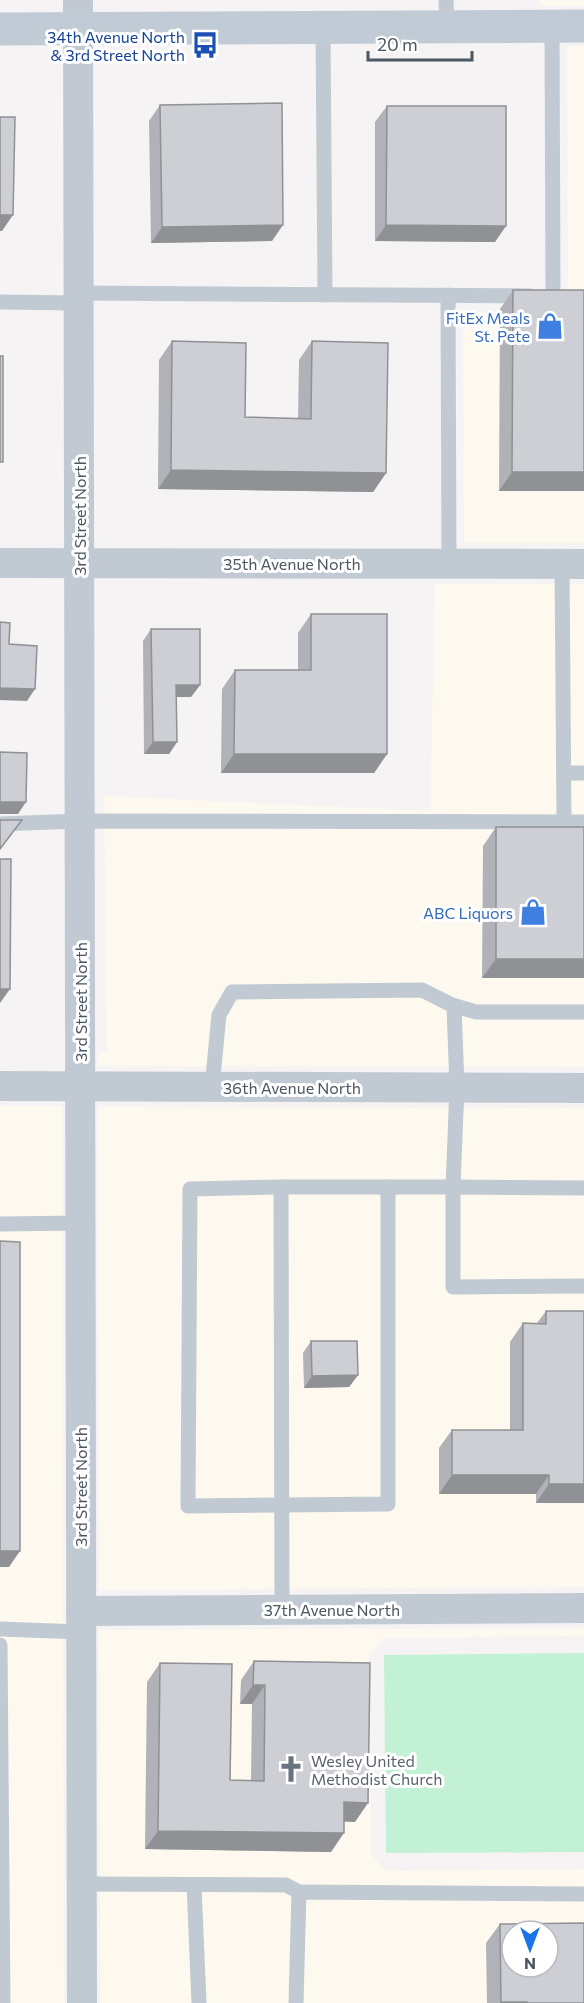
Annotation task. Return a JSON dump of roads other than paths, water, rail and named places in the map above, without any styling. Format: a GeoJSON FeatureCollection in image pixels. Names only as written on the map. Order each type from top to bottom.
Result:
{"type":"FeatureCollection","features":[{"type":"Feature","properties":{"kind":"street"},"geometry":{"type":"LineString","coordinates":[[0,29],[78,14],[323,27],[446,13],[552,26],[584,26]]}},
{"type":"Feature","properties":{"kind":"street","name":"3rd Street North"},"geometry":{"type":"LineString","coordinates":[[78,14],[82,2003]]}},
{"type":"Feature","properties":{"kind":"street","name":"35th Avenue North"},"geometry":{"type":"LineString","coordinates":[[0,563],[573,564]]}},
{"type":"Feature","properties":{"kind":"street","name":"36th Avenue North"},"geometry":{"type":"LineString","coordinates":[[0,1086],[584,1088]]}},
{"type":"Feature","properties":{"kind":"street","name":"37th Avenue North"},"geometry":{"type":"LineString","coordinates":[[81,1621],[282,1610],[584,1608]]}},
{"type":"Feature","properties":{"kind":"lane"},"geometry":{"type":"LineString","coordinates":[[552,26],[553,296]]}},
{"type":"Feature","properties":{"kind":"lane"},"geometry":{"type":"LineString","coordinates":[[323,27],[325,294]]}},
{"type":"Feature","properties":{"kind":"lane"},"geometry":{"type":"LineString","coordinates":[[0,302],[78,298],[325,294],[574,296]]}},
{"type":"Feature","properties":{"kind":"lane"},"geometry":{"type":"LineString","coordinates":[[448,295],[449,564]]}},
{"type":"Feature","properties":{"kind":"lane"},"geometry":{"type":"LineString","coordinates":[[564,822],[573,564]]}},
{"type":"Feature","properties":{"kind":"lane"},"geometry":{"type":"LineString","coordinates":[[564,773],[584,773]]}},
{"type":"Feature","properties":{"kind":"lane"},"geometry":{"type":"LineString","coordinates":[[0,824],[79,821],[584,822]]}},
{"type":"Feature","properties":{"kind":"lane"},"geometry":{"type":"LineString","coordinates":[[212,1087],[219,1015],[232,992],[422,990],[454,1006],[476,1012],[584,1012]]}},
{"type":"Feature","properties":{"kind":"lane"},"geometry":{"type":"LineString","coordinates":[[454,1006],[457,1087],[453,1187],[453,1287],[584,1286]]}},
{"type":"Feature","properties":{"kind":"lane"},"geometry":{"type":"LineString","coordinates":[[388,1187],[388,1504],[282,1503],[188,1506],[190,1189],[281,1187],[388,1187],[453,1187],[584,1188]]}},
{"type":"Feature","properties":{"kind":"lane"},"geometry":{"type":"LineString","coordinates":[[281,1187],[282,1610]]}},
{"type":"Feature","properties":{"kind":"lane"},"geometry":{"type":"LineString","coordinates":[[0,1224],[80,1223]]}},
{"type":"Feature","properties":{"kind":"lane"},"geometry":{"type":"LineString","coordinates":[[0,1629],[81,1621]]}},
{"type":"Feature","properties":{"kind":"lane"},"geometry":{"type":"LineString","coordinates":[[0,1646],[3,2003]]}},
{"type":"Feature","properties":{"kind":"lane"},"geometry":{"type":"LineString","coordinates":[[81,1884],[286,1885],[298,1893],[584,1894]]}},
{"type":"Feature","properties":{"kind":"lane"},"geometry":{"type":"LineString","coordinates":[[194,1885],[199,2003]]}},
{"type":"Feature","properties":{"kind":"lane"},"geometry":{"type":"LineString","coordinates":[[296,2003],[298,1893]]}},
{"type":"Feature","properties":{"kind":"place","name":"34th Avenue North & 3rd Street North"},"geometry":{"type":"Point","coordinates":[205,45]}},
{"type":"Feature","properties":{"kind":"place","name":"FitEx Meals St. Pete"},"geometry":{"type":"Point","coordinates":[550,326]}},
{"type":"Feature","properties":{"kind":"place","name":"ABC Liquors"},"geometry":{"type":"Point","coordinates":[533,912]}},
{"type":"Feature","properties":{"kind":"place","name":"Wesley United Methodist Church"},"geometry":{"type":"Point","coordinates":[291,1769]}}]}
